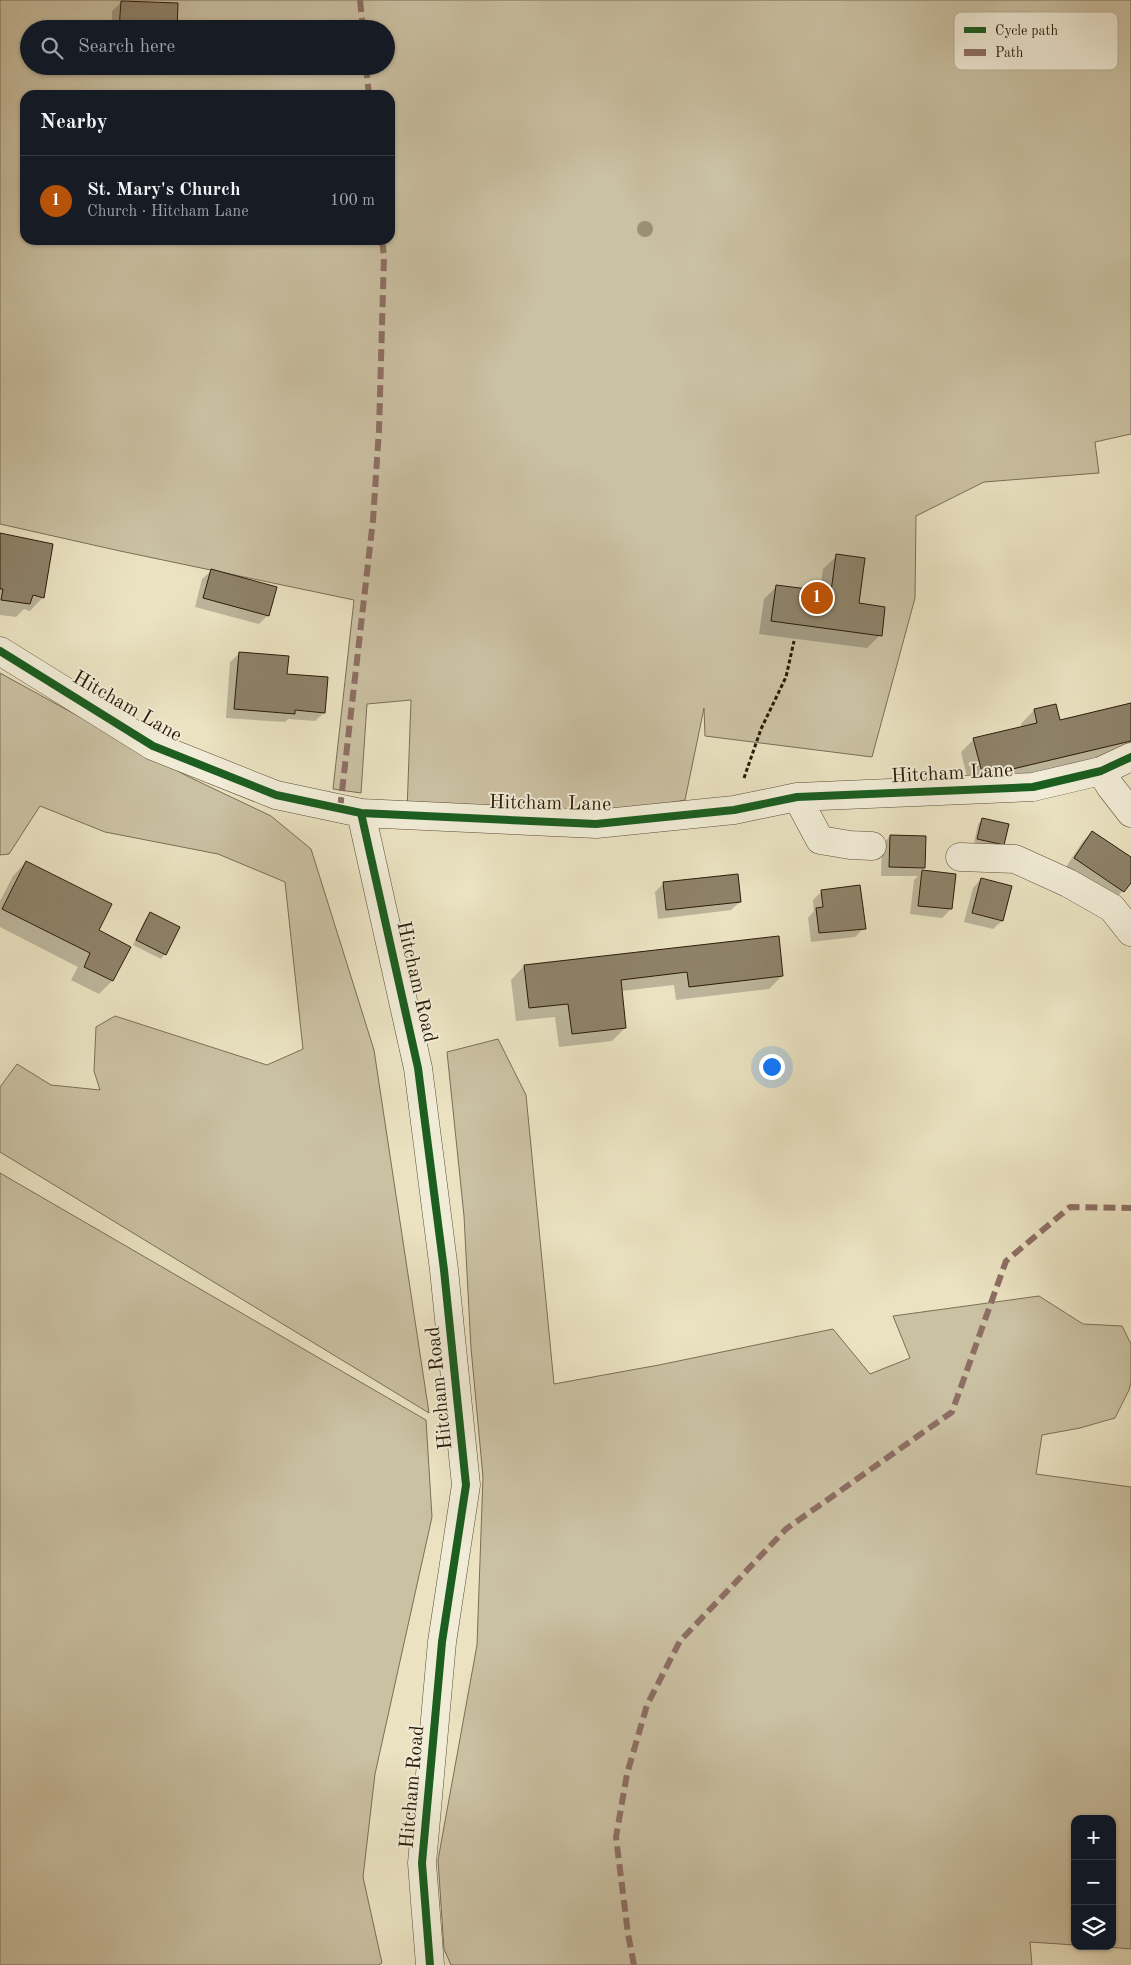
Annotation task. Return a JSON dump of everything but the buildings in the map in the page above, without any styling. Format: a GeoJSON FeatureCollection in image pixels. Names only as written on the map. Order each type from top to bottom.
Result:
{"type":"FeatureCollection","features":[{"type":"Feature","properties":{"kind":"street","name":"Hitcham Lane"},"geometry":{"type":"LineString","coordinates":[[0,651],[154,746],[276,796],[361,813],[596,824],[734,810],[797,797],[1033,786],[1101,771],[1131,757]]}},
{"type":"Feature","properties":{"kind":"street"},"geometry":{"type":"LineString","coordinates":[[1101,771],[1131,812]]}},
{"type":"Feature","properties":{"kind":"street"},"geometry":{"type":"LineString","coordinates":[[797,797],[820,840],[850,845],[872,846]]}},
{"type":"Feature","properties":{"kind":"street","name":"Hitcham Road"},"geometry":{"type":"LineString","coordinates":[[361,813],[418,1068],[444,1270],[466,1485],[442,1642],[422,1863],[430,1965]]}},
{"type":"Feature","properties":{"kind":"street"},"geometry":{"type":"LineString","coordinates":[[960,857],[1015,859],[1068,883],[1112,908],[1131,932]]}},
{"type":"Feature","properties":{"kind":"path"},"geometry":{"type":"LineString","coordinates":[[734,810],[760,729],[786,677],[794,641]]}},
{"type":"Feature","properties":{"kind":"shaded area"},"geometry":{"type":"Polygon","coordinates":[[[0,0],[1131,0],[1131,434],[1095,442],[1099,473],[984,482],[916,516],[915,598],[872,757],[705,736],[704,708],[685,800],[596,816],[407,811],[411,700],[367,704],[361,793],[333,789],[354,600],[0,524],[0,0]]]}},
{"type":"Feature","properties":{"kind":"shaded area"},"geometry":{"type":"Polygon","coordinates":[[[0,673],[187,776],[271,816],[311,849],[374,1050],[429,1413],[0,1152],[0,1087],[17,1064],[51,1085],[100,1090],[94,1071],[96,1027],[115,1016],[267,1065],[303,1049],[285,882],[218,854],[105,832],[40,806],[9,854],[0,855],[0,673]]]}},
{"type":"Feature","properties":{"kind":"shaded area"},"geometry":{"type":"Polygon","coordinates":[[[498,1039],[526,1095],[554,1384],[659,1365],[833,1329],[870,1374],[910,1358],[893,1316],[1039,1296],[1083,1324],[1122,1326],[1131,1344],[1131,1382],[1115,1418],[1080,1428],[1042,1435],[1036,1474],[1131,1487],[1131,1949],[1116,1948],[1116,1815],[1071,1815],[1071,1945],[1030,1942],[1032,1965],[451,1965],[444,1949],[438,1860],[477,1645],[483,1477],[471,1348],[464,1216],[447,1052],[498,1039]]]}},
{"type":"Feature","properties":{"kind":"shaded area"},"geometry":{"type":"Polygon","coordinates":[[[0,1173],[426,1420],[432,1517],[375,1774],[363,1877],[382,1963],[378,1965],[0,1965],[0,1173]]]}},
{"type":"Feature","properties":{"kind":"marked path"},"geometry":{"type":"LineString","coordinates":[[360,0],[362,20]]}},
{"type":"Feature","properties":{"kind":"marked path"},"geometry":{"type":"LineString","coordinates":[[367,75],[368,90]]}},
{"type":"Feature","properties":{"kind":"marked path"},"geometry":{"type":"LineString","coordinates":[[340,809],[373,520],[379,430],[384,256],[383,245]]}},
{"type":"Feature","properties":{"kind":"marked path"},"geometry":{"type":"LineString","coordinates":[[634,1965],[628,1934],[616,1837],[627,1774],[647,1705],[680,1641],[786,1529],[952,1412],[1006,1261],[1070,1207],[1131,1208]]}},
{"type":"Feature","properties":{"kind":"cycle path"},"geometry":{"type":"LineString","coordinates":[[0,651],[153,746],[276,795],[361,813],[596,824],[734,810],[797,797],[1033,787],[1101,771],[1131,757]]}},
{"type":"Feature","properties":{"kind":"cycle path"},"geometry":{"type":"LineString","coordinates":[[361,813],[418,1068],[444,1270],[466,1485],[442,1642],[422,1863],[430,1965]]}},
{"type":"Feature","properties":{"kind":"place","name":"St. Mary's Church"},"geometry":{"type":"Point","coordinates":[817,598]}}]}
